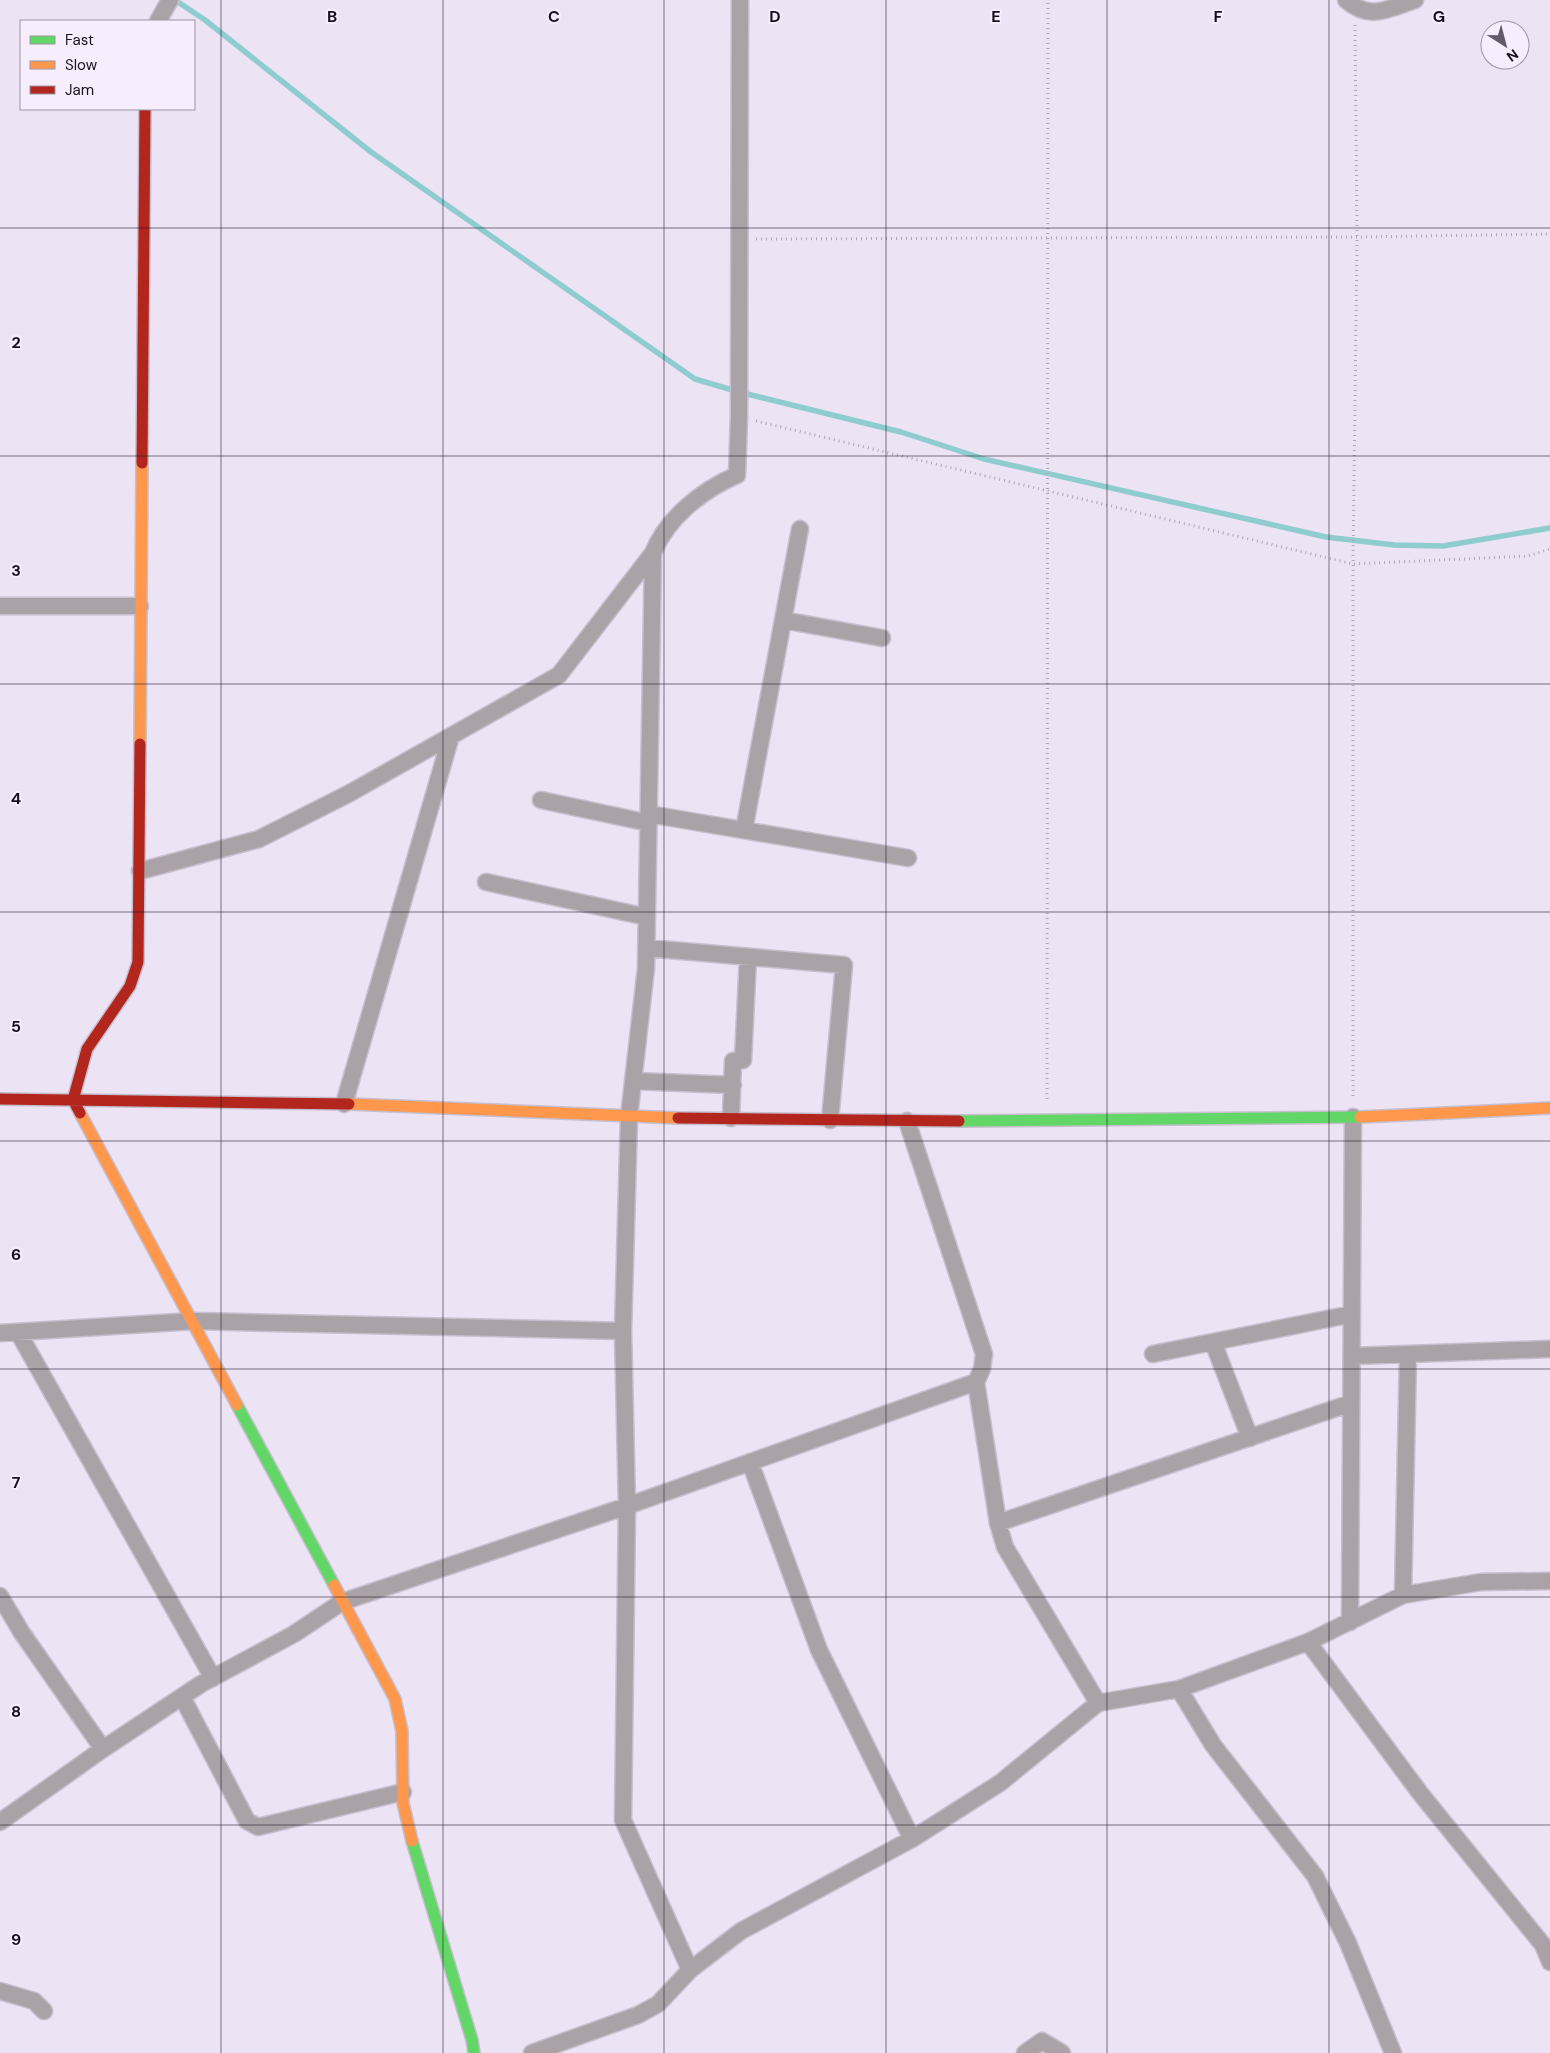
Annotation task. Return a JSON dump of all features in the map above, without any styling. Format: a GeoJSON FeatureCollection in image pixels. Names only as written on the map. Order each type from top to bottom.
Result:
{"type":"FeatureCollection","features":[{"type":"Feature","properties":{"kind":"street"},"geometry":{"type":"LineString","coordinates":[[140,872],[259,839],[350,794],[559,675],[653,553],[659,539],[679,514],[718,483],[736,475],[739,416],[740,0]]}},
{"type":"Feature","properties":{"kind":"street"},"geometry":{"type":"LineString","coordinates":[[1350,3],[1366,12],[1383,11],[1415,0]]}},
{"type":"Feature","properties":{"kind":"street"},"geometry":{"type":"LineString","coordinates":[[145,110],[138,962],[130,986],[87,1049],[73,1100],[396,1699],[402,1731],[403,1803],[414,1852],[472,2040],[474,2053]]}},
{"type":"Feature","properties":{"kind":"street"},"geometry":{"type":"LineString","coordinates":[[744,830],[800,529]]}},
{"type":"Feature","properties":{"kind":"street"},"geometry":{"type":"LineString","coordinates":[[653,553],[646,968],[629,1117],[623,1331],[627,1506],[623,1820],[690,1970]]}},
{"type":"Feature","properties":{"kind":"street"},"geometry":{"type":"LineString","coordinates":[[0,606],[140,606]]}},
{"type":"Feature","properties":{"kind":"street"},"geometry":{"type":"LineString","coordinates":[[784,620],[882,638]]}},
{"type":"Feature","properties":{"kind":"street"},"geometry":{"type":"LineString","coordinates":[[344,1104],[451,736]]}},
{"type":"Feature","properties":{"kind":"street"},"geometry":{"type":"LineString","coordinates":[[541,800],[649,819],[744,830],[908,858]]}},
{"type":"Feature","properties":{"kind":"street"},"geometry":{"type":"LineString","coordinates":[[486,882],[647,917]]}},
{"type":"Feature","properties":{"kind":"street"},"geometry":{"type":"LineString","coordinates":[[646,948],[844,965],[830,1120]]}},
{"type":"Feature","properties":{"kind":"street"},"geometry":{"type":"LineString","coordinates":[[731,1118],[733,1061],[743,1060],[748,957]]}},
{"type":"Feature","properties":{"kind":"street"},"geometry":{"type":"LineString","coordinates":[[633,1081],[733,1086]]}},
{"type":"Feature","properties":{"kind":"street"},"geometry":{"type":"LineString","coordinates":[[0,1099],[344,1104],[629,1117],[830,1120],[1354,1117],[1550,1108]]}},
{"type":"Feature","properties":{"kind":"street"},"geometry":{"type":"LineString","coordinates":[[1350,1622],[1354,1117]]}},
{"type":"Feature","properties":{"kind":"street"},"geometry":{"type":"LineString","coordinates":[[906,1120],[984,1354],[982,1369],[976,1382],[998,1523],[1005,1548],[1098,1702]]}},
{"type":"Feature","properties":{"kind":"street"},"geometry":{"type":"LineString","coordinates":[[1153,1354],[1352,1314]]}},
{"type":"Feature","properties":{"kind":"street"},"geometry":{"type":"LineString","coordinates":[[0,1333],[194,1322],[623,1331]]}},
{"type":"Feature","properties":{"kind":"street"},"geometry":{"type":"LineString","coordinates":[[18,1332],[213,1678]]}},
{"type":"Feature","properties":{"kind":"street"},"geometry":{"type":"LineString","coordinates":[[1213,1342],[1250,1438]]}},
{"type":"Feature","properties":{"kind":"street"},"geometry":{"type":"LineString","coordinates":[[1352,1356],[1550,1349]]}},
{"type":"Feature","properties":{"kind":"street"},"geometry":{"type":"LineString","coordinates":[[1403,1595],[1408,1354]]}},
{"type":"Feature","properties":{"kind":"street"},"geometry":{"type":"LineString","coordinates":[[0,1822],[103,1749],[182,1697],[294,1634],[342,1602],[627,1506],[976,1382]]}},
{"type":"Feature","properties":{"kind":"street"},"geometry":{"type":"LineString","coordinates":[[998,1523],[1351,1404]]}},
{"type":"Feature","properties":{"kind":"street"},"geometry":{"type":"LineString","coordinates":[[750,1462],[819,1650],[912,1839]]}},
{"type":"Feature","properties":{"kind":"street"},"geometry":{"type":"LineString","coordinates":[[532,2053],[638,2016],[658,2004],[690,1970],[741,1931],[912,1839],[1000,1783],[1098,1702],[1179,1689],[1308,1642],[1403,1595],[1481,1582],[1550,1581]]}},
{"type":"Feature","properties":{"kind":"street"},"geometry":{"type":"LineString","coordinates":[[0,1596],[22,1633],[103,1749]]}},
{"type":"Feature","properties":{"kind":"street"},"geometry":{"type":"LineString","coordinates":[[1308,1642],[1420,1793],[1546,1942],[1550,1962]]}},
{"type":"Feature","properties":{"kind":"street"},"geometry":{"type":"LineString","coordinates":[[1179,1689],[1213,1745],[1315,1876],[1348,1943],[1393,2053]]}},
{"type":"Feature","properties":{"kind":"street"},"geometry":{"type":"LineString","coordinates":[[182,1697],[246,1821],[258,1827],[403,1792]]}},
{"type":"Feature","properties":{"kind":"street"},"geometry":{"type":"LineString","coordinates":[[0,1991],[34,2001],[44,2011]]}},
{"type":"Feature","properties":{"kind":"street"},"geometry":{"type":"LineString","coordinates":[[1025,2053],[1042,2041],[1062,2053]]}},
{"type":"Feature","properties":{"kind":"path"},"geometry":{"type":"LineString","coordinates":[[1047,1119],[1046,463],[1048,0]]}},
{"type":"Feature","properties":{"kind":"path"},"geometry":{"type":"LineString","coordinates":[[1350,3],[1357,237],[1353,536],[1354,1117]]}},
{"type":"Feature","properties":{"kind":"path"},"geometry":{"type":"LineString","coordinates":[[739,239],[1357,237],[1550,234]]}},
{"type":"Feature","properties":{"kind":"path"},"geometry":{"type":"LineString","coordinates":[[739,416],[1353,564],[1528,556],[1550,549]]}},
{"type":"Feature","properties":{"kind":"waterway"},"geometry":{"type":"LineString","coordinates":[[175,0],[205,20],[371,152],[695,379],[739,392],[901,432],[984,459],[1326,537],[1394,545],[1443,546],[1550,528]]}},
{"type":"Feature","properties":{"kind":"traffic: fast"},"geometry":{"type":"LineString","coordinates":[[959,1121],[1360,1117]]}},
{"type":"Feature","properties":{"kind":"traffic: fast"},"geometry":{"type":"LineString","coordinates":[[237,1405],[334,1585]]}},
{"type":"Feature","properties":{"kind":"traffic: fast"},"geometry":{"type":"LineString","coordinates":[[412,1841],[472,2040],[474,2053]]}},
{"type":"Feature","properties":{"kind":"traffic: slow"},"geometry":{"type":"LineString","coordinates":[[140,744],[142,463]]}},
{"type":"Feature","properties":{"kind":"traffic: slow"},"geometry":{"type":"LineString","coordinates":[[349,1104],[678,1118]]}},
{"type":"Feature","properties":{"kind":"traffic: slow"},"geometry":{"type":"LineString","coordinates":[[1360,1117],[1550,1108]]}},
{"type":"Feature","properties":{"kind":"traffic: slow"},"geometry":{"type":"LineString","coordinates":[[80,1113],[237,1405]]}},
{"type":"Feature","properties":{"kind":"traffic: slow"},"geometry":{"type":"LineString","coordinates":[[334,1585],[395,1699],[402,1731],[403,1803],[412,1841]]}},
{"type":"Feature","properties":{"kind":"traffic: jam"},"geometry":{"type":"LineString","coordinates":[[142,463],[145,110]]}},
{"type":"Feature","properties":{"kind":"traffic: jam"},"geometry":{"type":"LineString","coordinates":[[80,1113],[73,1100],[87,1049],[130,986],[138,962],[140,744]]}},
{"type":"Feature","properties":{"kind":"traffic: jam"},"geometry":{"type":"LineString","coordinates":[[0,1099],[349,1104]]}},
{"type":"Feature","properties":{"kind":"traffic: jam"},"geometry":{"type":"LineString","coordinates":[[678,1118],[959,1121]]}}]}
